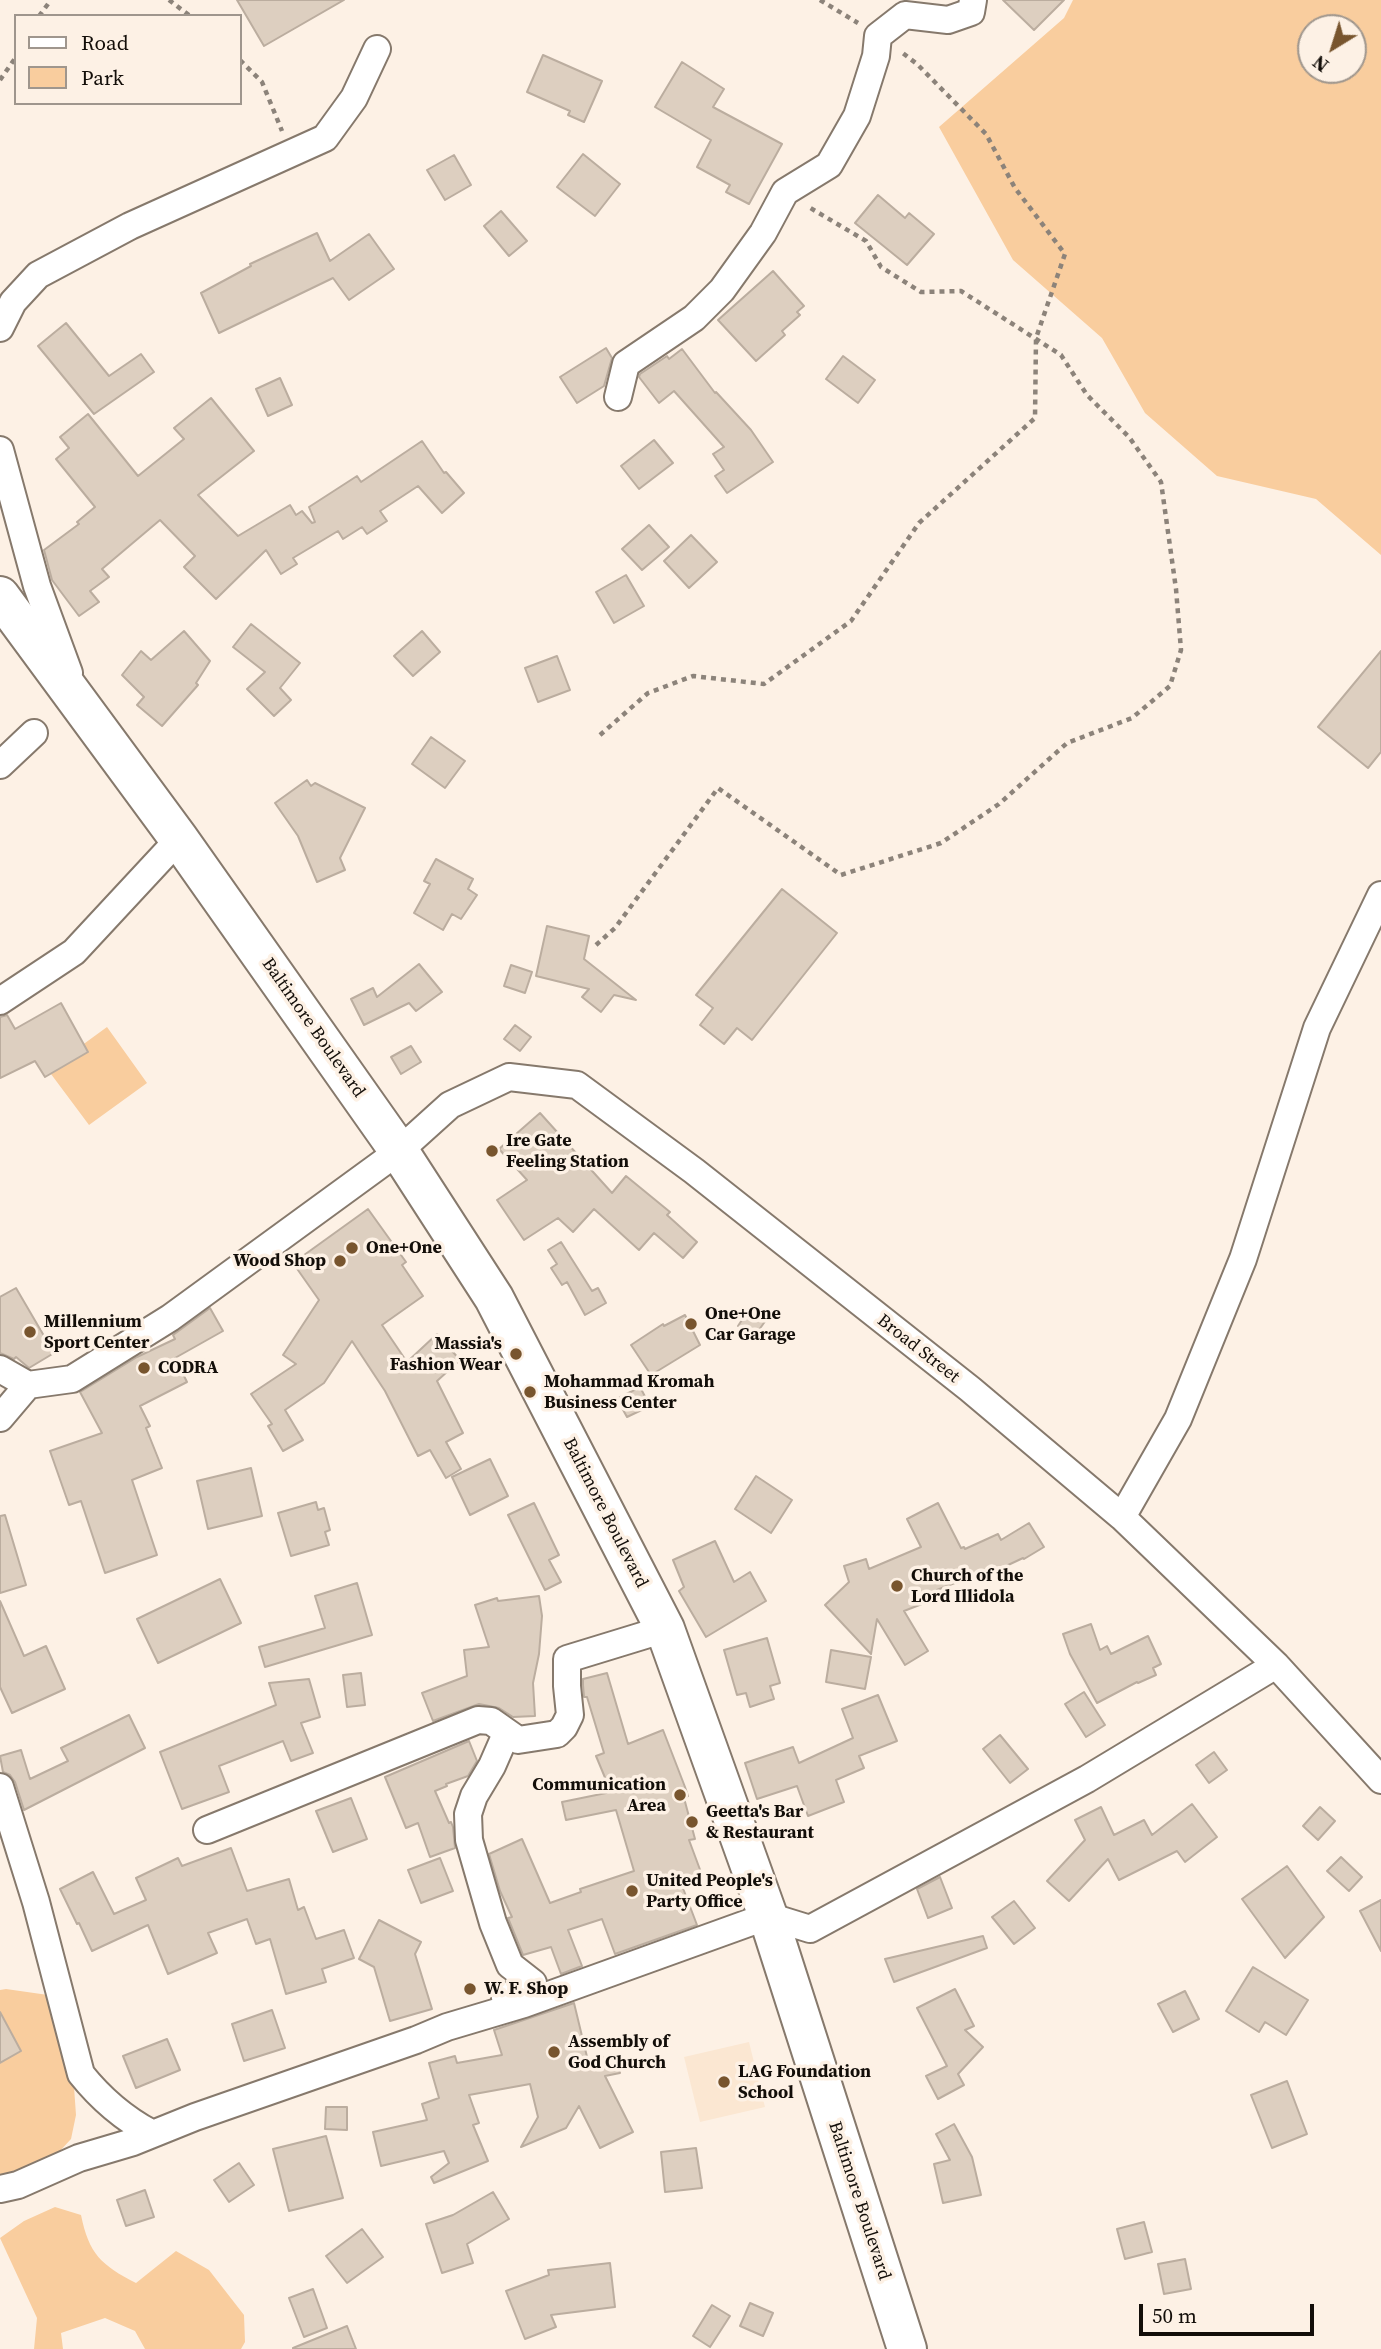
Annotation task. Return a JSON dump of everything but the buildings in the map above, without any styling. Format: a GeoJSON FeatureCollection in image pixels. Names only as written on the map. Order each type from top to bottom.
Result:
{"type":"FeatureCollection","features":[{"type":"Feature","properties":{"kind":"highway","name":"Baltimore Boulevard"},"geometry":{"type":"LineString","coordinates":[[0,596],[179,839],[399,1151],[494,1298],[665,1629],[768,1916],[907,2349]]}},
{"type":"Feature","properties":{"kind":"street"},"geometry":{"type":"LineString","coordinates":[[618,397],[626,365],[694,318],[722,290],[763,233],[785,192],[829,165],[857,116],[876,56],[878,36],[905,15],[948,20],[971,12],[973,0]]}},
{"type":"Feature","properties":{"kind":"street"},"geometry":{"type":"LineString","coordinates":[[0,328],[13,302],[38,275],[130,226],[325,138],[354,98],[377,49]]}},
{"type":"Feature","properties":{"kind":"street"},"geometry":{"type":"LineString","coordinates":[[0,450],[37,586],[82,708]]}},
{"type":"Feature","properties":{"kind":"street"},"geometry":{"type":"LineString","coordinates":[[0,765],[34,733]]}},
{"type":"Feature","properties":{"kind":"street"},"geometry":{"type":"LineString","coordinates":[[0,1001],[74,952],[179,839]]}},
{"type":"Feature","properties":{"kind":"street"},"geometry":{"type":"LineString","coordinates":[[1122,1517],[1178,1419],[1243,1259],[1317,1028],[1381,895]]}},
{"type":"Feature","properties":{"kind":"street","name":"Broad Street"},"geometry":{"type":"LineString","coordinates":[[27,1385],[72,1380],[170,1318],[399,1151],[450,1105],[509,1077],[577,1085],[694,1171],[960,1381],[1122,1517],[1276,1665],[1381,1780]]}},
{"type":"Feature","properties":{"kind":"street"},"geometry":{"type":"LineString","coordinates":[[0,1369],[27,1385],[0,1418]]}},
{"type":"Feature","properties":{"kind":"street"},"geometry":{"type":"LineString","coordinates":[[207,1830],[478,1720],[491,1721],[518,1740],[557,1734],[564,1727],[569,1715],[567,1659],[665,1629]]}},
{"type":"Feature","properties":{"kind":"street"},"geometry":{"type":"LineString","coordinates":[[447,2027],[524,2004],[768,1916],[810,1929],[1087,1779],[1276,1665]]}},
{"type":"Feature","properties":{"kind":"street"},"geometry":{"type":"LineString","coordinates":[[79,2158],[133,2142],[195,2117],[416,2040],[533,1983],[510,1965],[493,1923],[468,1840],[468,1814],[474,1796],[492,1766],[506,1734]]}},
{"type":"Feature","properties":{"kind":"street"},"geometry":{"type":"LineString","coordinates":[[0,1787],[36,1902],[81,2074],[97,2094],[128,2120],[151,2133],[79,2158],[18,2185],[0,2189]]}},
{"type":"Feature","properties":{"kind":"path"},"geometry":{"type":"LineString","coordinates":[[170,0],[188,14]]}},
{"type":"Feature","properties":{"kind":"path"},"geometry":{"type":"LineString","coordinates":[[600,735],[648,694],[692,676],[764,684],[851,621],[919,523],[1035,418],[1036,338],[1065,254],[1015,188],[986,134],[917,64],[820,0]]}},
{"type":"Feature","properties":{"kind":"path"},"geometry":{"type":"LineString","coordinates":[[0,80],[14,60]]}},
{"type":"Feature","properties":{"kind":"path"},"geometry":{"type":"LineString","coordinates":[[242,62],[262,82],[291,155]]}},
{"type":"Feature","properties":{"kind":"path"},"geometry":{"type":"LineString","coordinates":[[596,945],[615,928],[718,788],[841,875],[941,843],[999,804],[1067,743],[1132,718],[1170,687],[1181,650],[1176,589],[1161,482],[1129,437],[1087,396],[1061,355],[961,291],[922,292],[881,267],[866,241],[785,192]]}},
{"type":"Feature","properties":{"kind":"shaded area","name":"LAG Foundation School"},"geometry":{"type":"Polygon","coordinates":[[[749,2042],[765,2107],[700,2122],[684,2057],[749,2042]]]}},
{"type":"Feature","properties":{"kind":"green space"},"geometry":{"type":"Polygon","coordinates":[[[1073,0],[1381,0],[1381,555],[1316,499],[1217,476],[1145,413],[1102,338],[1013,260],[939,127],[1064,18],[1073,0]]]}},
{"type":"Feature","properties":{"kind":"green space"},"geometry":{"type":"Polygon","coordinates":[[[107,1027],[147,1083],[89,1125],[48,1070],[107,1027]]]}},
{"type":"Feature","properties":{"kind":"green space"},"geometry":{"type":"Polygon","coordinates":[[[0,1990],[48,1995],[73,2073],[76,2115],[71,2139],[46,2166],[0,2185],[0,1990]]]}},
{"type":"Feature","properties":{"kind":"green space"},"geometry":{"type":"Polygon","coordinates":[[[55,2207],[81,2215],[88,2240],[98,2257],[136,2283],[176,2251],[209,2270],[244,2315],[245,2342],[241,2349],[145,2349],[135,2331],[105,2318],[61,2333],[63,2349],[34,2349],[37,2318],[0,2238],[24,2221],[55,2207]]]}},
{"type":"Feature","properties":{"kind":"place","name":"Ire Gate Feeling Station"},"geometry":{"type":"Point","coordinates":[492,1151]}},
{"type":"Feature","properties":{"kind":"place","name":"One+One"},"geometry":{"type":"Point","coordinates":[352,1248]}},
{"type":"Feature","properties":{"kind":"place","name":"Wood Shop"},"geometry":{"type":"Point","coordinates":[340,1261]}},
{"type":"Feature","properties":{"kind":"place","name":"One+One Car Garage"},"geometry":{"type":"Point","coordinates":[691,1324]}},
{"type":"Feature","properties":{"kind":"place","name":"Millennium Sport Center"},"geometry":{"type":"Point","coordinates":[30,1332]}},
{"type":"Feature","properties":{"kind":"place","name":"Massia's Fashion Wear"},"geometry":{"type":"Point","coordinates":[516,1354]}},
{"type":"Feature","properties":{"kind":"place","name":"CODRA"},"geometry":{"type":"Point","coordinates":[144,1368]}},
{"type":"Feature","properties":{"kind":"place","name":"Mohammad Kromah Business Center"},"geometry":{"type":"Point","coordinates":[530,1392]}},
{"type":"Feature","properties":{"kind":"place","name":"Church of the Lord Illidola"},"geometry":{"type":"Point","coordinates":[897,1586]}},
{"type":"Feature","properties":{"kind":"place","name":"Communication Area"},"geometry":{"type":"Point","coordinates":[680,1795]}},
{"type":"Feature","properties":{"kind":"place","name":"Geetta's Bar & Restaurant"},"geometry":{"type":"Point","coordinates":[692,1822]}},
{"type":"Feature","properties":{"kind":"place","name":"United People's Party Office"},"geometry":{"type":"Point","coordinates":[632,1891]}},
{"type":"Feature","properties":{"kind":"place","name":"W. F. Shop"},"geometry":{"type":"Point","coordinates":[470,1989]}},
{"type":"Feature","properties":{"kind":"place","name":"Assembly of God Church"},"geometry":{"type":"Point","coordinates":[554,2052]}},
{"type":"Feature","properties":{"kind":"place","name":"LAG Foundation School"},"geometry":{"type":"Point","coordinates":[724,2082]}}]}
